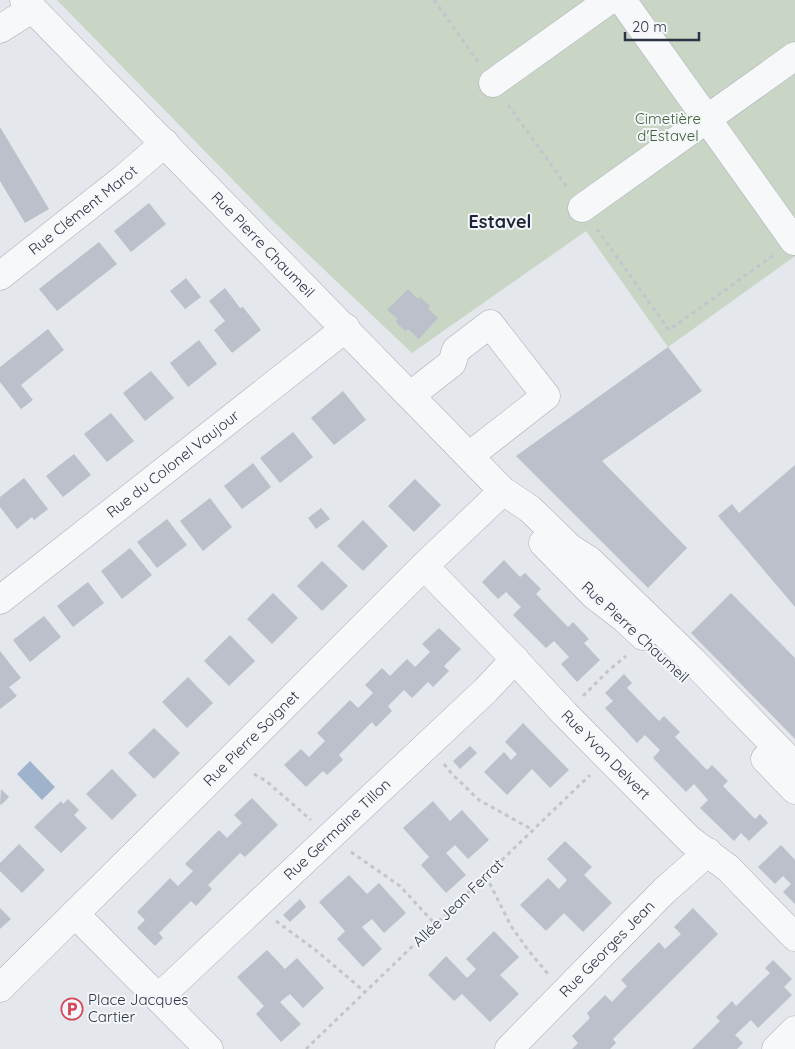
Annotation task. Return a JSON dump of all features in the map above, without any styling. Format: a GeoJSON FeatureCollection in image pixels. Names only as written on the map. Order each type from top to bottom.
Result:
{"type":"FeatureCollection","features":[{"type":"Feature","properties":{"kind":"street"},"geometry":{"type":"LineString","coordinates":[[493,83],[609,0]]}},
{"type":"Feature","properties":{"kind":"street"},"geometry":{"type":"LineString","coordinates":[[622,0],[794,241]]}},
{"type":"Feature","properties":{"kind":"street"},"geometry":{"type":"LineString","coordinates":[[0,29],[28,4]]}},
{"type":"Feature","properties":{"kind":"street","name":"Rue Pierre Chaumeil"},"geometry":{"type":"LineString","coordinates":[[28,4],[504,491],[530,509],[570,548],[590,560],[693,661],[795,766]]}},
{"type":"Feature","properties":{"kind":"street"},"geometry":{"type":"LineString","coordinates":[[582,208],[795,56]]}},
{"type":"Feature","properties":{"kind":"street","name":"Rue Clément Marot"},"geometry":{"type":"LineString","coordinates":[[0,276],[123,180],[165,143]]}},
{"type":"Feature","properties":{"kind":"street"},"geometry":{"type":"LineString","coordinates":[[411,395],[452,363],[456,350],[490,324],[546,396],[469,456]]}},
{"type":"Feature","properties":{"kind":"street","name":"Rue du Colonel Vaujour"},"geometry":{"type":"LineString","coordinates":[[0,600],[346,328]]}},
{"type":"Feature","properties":{"kind":"street","name":"Rue Pierre Chaumeil"},"geometry":{"type":"LineString","coordinates":[[504,491],[513,514],[595,596],[625,619],[647,640],[795,790]]}},
{"type":"Feature","properties":{"kind":"street","name":"Rue Pierre Soignet"},"geometry":{"type":"LineString","coordinates":[[0,988],[424,566],[504,491]]}},
{"type":"Feature","properties":{"kind":"street","name":"Rue Yvon Delvert"},"geometry":{"type":"LineString","coordinates":[[424,566],[565,714],[690,840],[728,868],[795,937]]}},
{"type":"Feature","properties":{"kind":"street","name":"Rue Germaine Tillon"},"geometry":{"type":"LineString","coordinates":[[158,998],[486,690],[515,660]]}},
{"type":"Feature","properties":{"kind":"street","name":"Rue Georges Jean"},"geometry":{"type":"LineString","coordinates":[[509,1049],[664,892],[708,852]]}},
{"type":"Feature","properties":{"kind":"street"},"geometry":{"type":"LineString","coordinates":[[75,914],[208,1049]]}},
{"type":"Feature","properties":{"kind":"street"},"geometry":{"type":"LineString","coordinates":[[776,1049],[795,1030]]}},
{"type":"Feature","properties":{"kind":"path"},"geometry":{"type":"LineString","coordinates":[[434,0],[669,330],[794,241]]}},
{"type":"Feature","properties":{"kind":"path"},"geometry":{"type":"LineString","coordinates":[[565,714],[608,671],[647,640]]}},
{"type":"Feature","properties":{"kind":"path"},"geometry":{"type":"LineString","coordinates":[[428,744],[452,774],[479,800],[533,830]]}},
{"type":"Feature","properties":{"kind":"path","name":"Allée Jean Ferrat"},"geometry":{"type":"LineString","coordinates":[[306,1049],[608,757]]}},
{"type":"Feature","properties":{"kind":"path"},"geometry":{"type":"LineString","coordinates":[[230,760],[266,782],[330,837],[400,886],[436,924]]}},
{"type":"Feature","properties":{"kind":"path"},"geometry":{"type":"LineString","coordinates":[[486,876],[511,926],[528,950],[564,992]]}},
{"type":"Feature","properties":{"kind":"path"},"geometry":{"type":"LineString","coordinates":[[256,907],[318,952],[365,992]]}},
{"type":"Feature","properties":{"kind":"green space","name":"Cimetière d'Estavel"},"geometry":{"type":"Polygon","coordinates":[[[57,0],[795,0],[795,256],[668,347],[586,231],[412,353],[273,221],[57,0]]]}},
{"type":"Feature","properties":{"kind":"water"},"geometry":{"type":"Polygon","coordinates":[[[30,761],[55,787],[42,800],[17,774],[30,761]]]}},
{"type":"Feature","properties":{"kind":"building"},"geometry":{"type":"Polygon","coordinates":[[[0,127],[49,209],[25,223],[0,181],[0,127]]]}},
{"type":"Feature","properties":{"kind":"building"},"geometry":{"type":"Polygon","coordinates":[[[149,203],[166,224],[131,252],[114,231],[149,203]]]}},
{"type":"Feature","properties":{"kind":"building"},"geometry":{"type":"Polygon","coordinates":[[[99,242],[117,264],[57,311],[39,289],[99,242]]]}},
{"type":"Feature","properties":{"kind":"building"},"geometry":{"type":"Polygon","coordinates":[[[186,278],[201,297],[185,309],[170,291],[186,278]]]}},
{"type":"Feature","properties":{"kind":"building"},"geometry":{"type":"Polygon","coordinates":[[[225,288],[240,308],[243,307],[261,330],[232,353],[214,330],[225,321],[209,301],[225,288]]]}},
{"type":"Feature","properties":{"kind":"building"},"geometry":{"type":"Polygon","coordinates":[[[408,289],[418,299],[420,297],[430,306],[428,309],[438,318],[419,339],[408,329],[405,331],[396,322],[398,319],[387,310],[408,289]]]}},
{"type":"Feature","properties":{"kind":"building"},"geometry":{"type":"Polygon","coordinates":[[[48,329],[64,350],[21,385],[33,400],[21,409],[0,382],[0,367],[48,329]]]}},
{"type":"Feature","properties":{"kind":"building"},"geometry":{"type":"Polygon","coordinates":[[[199,340],[217,364],[188,387],[170,363],[199,340]]]}},
{"type":"Feature","properties":{"kind":"building"},"geometry":{"type":"Polygon","coordinates":[[[668,347],[702,391],[602,461],[687,548],[648,588],[516,456],[668,347]]]}},
{"type":"Feature","properties":{"kind":"building"},"geometry":{"type":"Polygon","coordinates":[[[151,371],[174,398],[145,421],[123,393],[151,371]]]}},
{"type":"Feature","properties":{"kind":"building"},"geometry":{"type":"Polygon","coordinates":[[[343,391],[366,420],[334,445],[311,418],[343,391]]]}},
{"type":"Feature","properties":{"kind":"building"},"geometry":{"type":"Polygon","coordinates":[[[111,413],[134,441],[107,462],[84,434],[111,413]]]}},
{"type":"Feature","properties":{"kind":"building"},"geometry":{"type":"Polygon","coordinates":[[[293,432],[313,457],[280,483],[260,458],[293,432]]]}},
{"type":"Feature","properties":{"kind":"building"},"geometry":{"type":"Polygon","coordinates":[[[74,454],[91,475],[63,497],[46,476],[74,454]]]}},
{"type":"Feature","properties":{"kind":"building"},"geometry":{"type":"Polygon","coordinates":[[[253,463],[271,487],[242,509],[224,486],[253,463]]]}},
{"type":"Feature","properties":{"kind":"building"},"geometry":{"type":"Polygon","coordinates":[[[795,465],[795,607],[718,516],[732,504],[739,513],[795,465]]]}},
{"type":"Feature","properties":{"kind":"building"},"geometry":{"type":"Polygon","coordinates":[[[24,478],[48,509],[34,520],[32,517],[17,529],[0,507],[0,497],[24,478]]]}},
{"type":"Feature","properties":{"kind":"building"},"geometry":{"type":"Polygon","coordinates":[[[415,479],[441,505],[414,532],[388,506],[415,479]]]}},
{"type":"Feature","properties":{"kind":"building"},"geometry":{"type":"Polygon","coordinates":[[[210,498],[232,527],[203,551],[180,521],[210,498]]]}},
{"type":"Feature","properties":{"kind":"building"},"geometry":{"type":"Polygon","coordinates":[[[321,508],[330,519],[316,529],[308,518],[321,508]]]}},
{"type":"Feature","properties":{"kind":"building"},"geometry":{"type":"Polygon","coordinates":[[[167,519],[187,545],[157,568],[137,542],[167,519]]]}},
{"type":"Feature","properties":{"kind":"building"},"geometry":{"type":"Polygon","coordinates":[[[363,520],[388,546],[363,571],[337,546],[363,520]]]}},
{"type":"Feature","properties":{"kind":"building"},"geometry":{"type":"Polygon","coordinates":[[[130,548],[152,575],[122,599],[101,571],[130,548]]]}},
{"type":"Feature","properties":{"kind":"building"},"geometry":{"type":"Polygon","coordinates":[[[504,560],[520,577],[525,573],[541,589],[536,594],[568,627],[573,622],[589,639],[584,643],[600,660],[577,682],[561,664],[569,657],[554,641],[546,648],[513,615],[521,607],[506,592],[498,599],[482,582],[504,560]]]}},
{"type":"Feature","properties":{"kind":"building"},"geometry":{"type":"Polygon","coordinates":[[[322,561],[348,586],[322,611],[297,586],[322,561]]]}},
{"type":"Feature","properties":{"kind":"building"},"geometry":{"type":"Polygon","coordinates":[[[88,582],[104,603],[73,627],[57,606],[88,582]]]}},
{"type":"Feature","properties":{"kind":"building"},"geometry":{"type":"Polygon","coordinates":[[[273,593],[298,618],[272,644],[247,619],[273,593]]]}},
{"type":"Feature","properties":{"kind":"building"},"geometry":{"type":"Polygon","coordinates":[[[731,593],[795,658],[795,739],[691,633],[731,593]]]}},
{"type":"Feature","properties":{"kind":"building"},"geometry":{"type":"Polygon","coordinates":[[[44,616],[61,637],[30,662],[13,640],[44,616]]]}},
{"type":"Feature","properties":{"kind":"building"},"geometry":{"type":"Polygon","coordinates":[[[439,628],[461,649],[444,666],[449,671],[433,687],[428,682],[412,698],[404,690],[388,706],[392,711],[376,727],[372,722],[339,755],[343,760],[327,775],[323,771],[306,787],[284,765],[301,749],[309,757],[325,741],[317,733],[350,700],[358,708],[373,693],[365,685],[382,668],[390,676],[407,659],[415,667],[430,652],[422,644],[439,628]]]}},
{"type":"Feature","properties":{"kind":"building"},"geometry":{"type":"Polygon","coordinates":[[[230,635],[255,661],[229,686],[204,661],[230,635]]]}},
{"type":"Feature","properties":{"kind":"building"},"geometry":{"type":"Polygon","coordinates":[[[0,651],[21,678],[9,687],[17,696],[0,709],[0,651]]]}},
{"type":"Feature","properties":{"kind":"building"},"geometry":{"type":"Polygon","coordinates":[[[624,674],[632,683],[627,688],[659,721],[664,716],[680,732],[675,737],[707,770],[712,765],[728,781],[723,786],[755,819],[760,814],[768,823],[749,841],[741,833],[734,841],[700,808],[708,800],[694,784],[686,792],[653,758],[660,750],[645,735],[637,743],[605,708],[613,701],[605,693],[624,674]]]}},
{"type":"Feature","properties":{"kind":"building"},"geometry":{"type":"Polygon","coordinates":[[[188,677],[213,703],[187,728],[162,702],[188,677]]]}},
{"type":"Feature","properties":{"kind":"building"},"geometry":{"type":"Polygon","coordinates":[[[523,723],[569,770],[550,788],[532,769],[507,795],[484,772],[504,752],[511,760],[517,754],[505,742],[523,723]]]}},
{"type":"Feature","properties":{"kind":"building"},"geometry":{"type":"Polygon","coordinates":[[[154,728],[180,753],[154,779],[128,753],[154,728]]]}},
{"type":"Feature","properties":{"kind":"building"},"geometry":{"type":"Polygon","coordinates":[[[470,746],[477,753],[460,769],[453,761],[470,746]]]}},
{"type":"Feature","properties":{"kind":"building"},"geometry":{"type":"Polygon","coordinates":[[[112,769],[137,795],[112,820],[86,794],[112,769]]]}},
{"type":"Feature","properties":{"kind":"building"},"geometry":{"type":"Polygon","coordinates":[[[1,789],[9,797],[1,805],[0,804],[1,789]]]}},
{"type":"Feature","properties":{"kind":"building"},"geometry":{"type":"Polygon","coordinates":[[[252,798],[278,825],[245,857],[240,853],[208,885],[212,889],[196,906],[191,901],[159,933],[163,938],[155,946],[137,928],[145,920],[137,912],[170,878],[178,886],[193,871],[185,864],[219,830],[227,838],[242,823],[234,815],[252,798]]]}},
{"type":"Feature","properties":{"kind":"building"},"geometry":{"type":"Polygon","coordinates":[[[68,799],[79,810],[74,815],[87,828],[61,853],[34,827],[61,801],[63,804],[68,799]]]}},
{"type":"Feature","properties":{"kind":"building"},"geometry":{"type":"Polygon","coordinates":[[[433,801],[450,821],[462,810],[489,840],[468,859],[455,845],[446,853],[466,875],[446,893],[421,865],[429,857],[403,828],[433,801]]]}},
{"type":"Feature","properties":{"kind":"building"},"geometry":{"type":"Polygon","coordinates":[[[565,841],[592,867],[584,875],[612,903],[583,932],[564,913],[546,931],[520,905],[548,878],[559,889],[567,880],[547,859],[565,841]]]}},
{"type":"Feature","properties":{"kind":"building"},"geometry":{"type":"Polygon","coordinates":[[[19,844],[45,870],[22,893],[0,871],[0,863],[19,844]]]}},
{"type":"Feature","properties":{"kind":"building"},"geometry":{"type":"Polygon","coordinates":[[[781,845],[795,860],[795,904],[783,892],[791,884],[783,876],[775,884],[758,867],[781,845]]]}},
{"type":"Feature","properties":{"kind":"building"},"geometry":{"type":"Polygon","coordinates":[[[349,875],[367,894],[379,883],[406,913],[384,933],[372,919],[362,927],[382,949],[363,967],[337,939],[345,931],[319,902],[349,875]]]}},
{"type":"Feature","properties":{"kind":"building"},"geometry":{"type":"Polygon","coordinates":[[[300,899],[306,907],[290,922],[283,915],[300,899]]]}},
{"type":"Feature","properties":{"kind":"building"},"geometry":{"type":"Polygon","coordinates":[[[0,908],[11,919],[0,929],[0,908]]]}},
{"type":"Feature","properties":{"kind":"building"},"geometry":{"type":"Polygon","coordinates":[[[693,908],[718,934],[613,1039],[616,1043],[610,1049],[572,1049],[578,1043],[572,1036],[590,1018],[587,1013],[605,995],[612,1002],[627,986],[621,980],[659,942],[665,949],[681,934],[674,927],[693,908]]]}},
{"type":"Feature","properties":{"kind":"building"},"geometry":{"type":"Polygon","coordinates":[[[494,931],[519,957],[500,975],[519,994],[490,1022],[462,994],[454,1001],[428,975],[446,956],[467,978],[476,969],[466,959],[494,931]]]}},
{"type":"Feature","properties":{"kind":"building"},"geometry":{"type":"Polygon","coordinates":[[[267,950],[285,969],[297,958],[324,988],[303,1008],[290,994],[280,1002],[301,1024],[281,1042],[256,1014],[264,1006],[237,977],[267,950]]]}},
{"type":"Feature","properties":{"kind":"building"},"geometry":{"type":"Polygon","coordinates":[[[773,960],[792,979],[784,987],[792,995],[758,1028],[751,1020],[735,1035],[743,1043],[737,1049],[692,1049],[720,1021],[716,1017],[732,1001],[736,1006],[770,973],[765,968],[773,960]]]}},
{"type":"Feature","properties":{"kind":"place","name":"Place Jacques Cartier"},"geometry":{"type":"Point","coordinates":[72,1009]}},
{"type":"Feature","properties":{"kind":"district","name":"Estavel"},"geometry":{"type":"Point","coordinates":[500,222]}}]}
